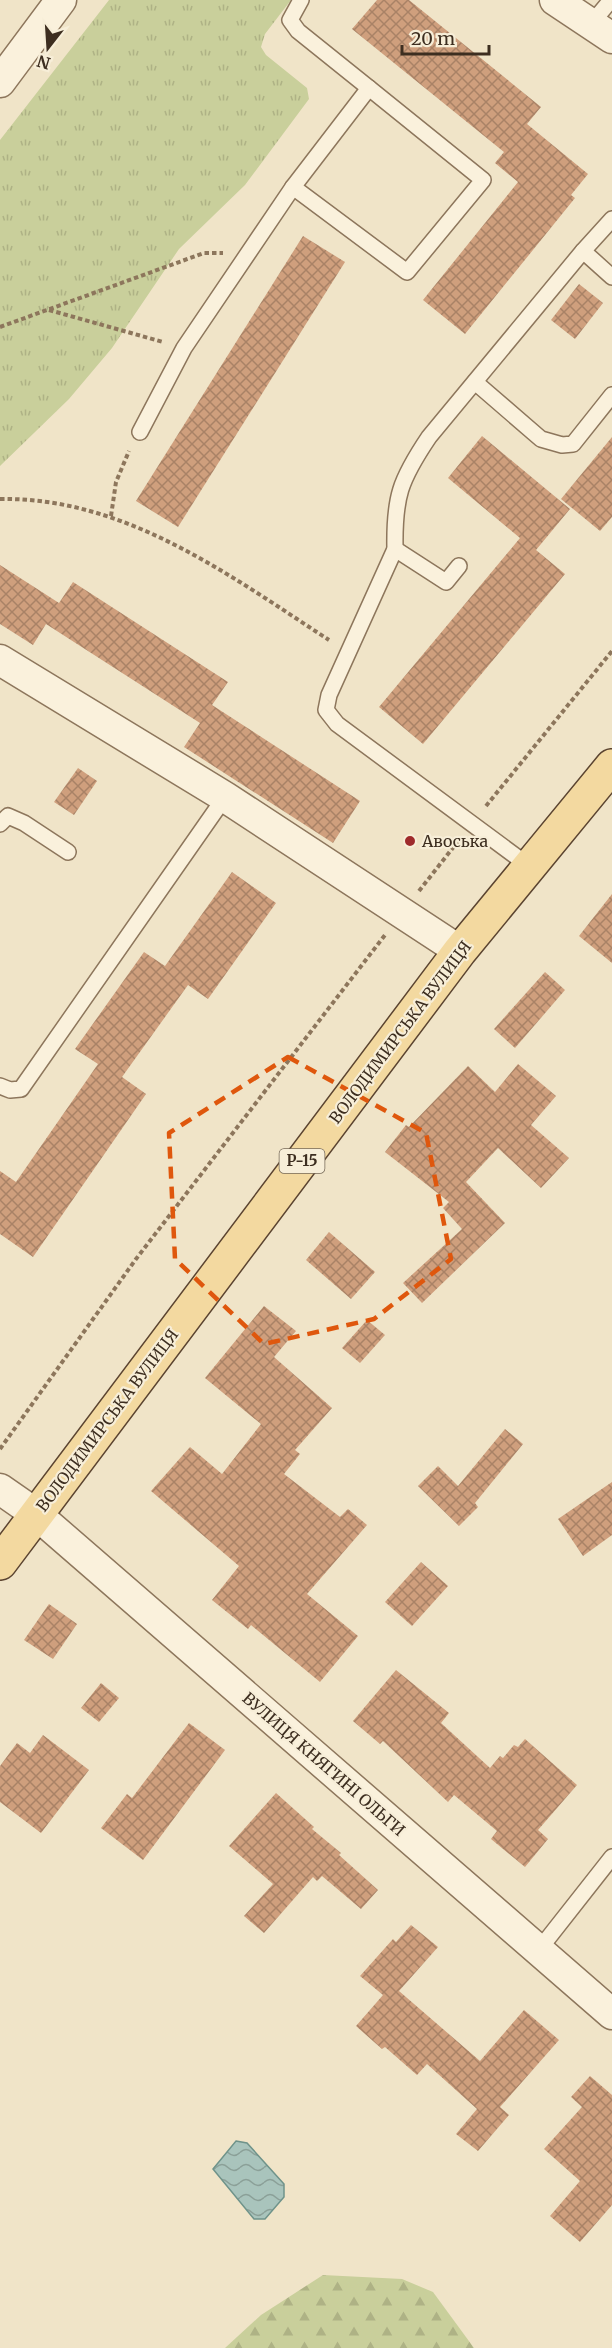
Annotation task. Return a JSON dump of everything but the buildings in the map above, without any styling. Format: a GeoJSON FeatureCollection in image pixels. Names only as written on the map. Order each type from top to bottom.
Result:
{"type":"FeatureCollection","features":[{"type":"Feature","properties":{"kind":"main road","name":"ВОЛОДИМИРСЬКА ВУЛИЦЯ"},"geometry":{"type":"LineString","coordinates":[[0,1563],[460,951],[612,766]]}},
{"type":"Feature","properties":{"kind":"street"},"geometry":{"type":"LineString","coordinates":[[0,82],[61,0]]}},
{"type":"Feature","properties":{"kind":"street"},"geometry":{"type":"LineString","coordinates":[[555,0],[602,31]]}},
{"type":"Feature","properties":{"kind":"street"},"geometry":{"type":"LineString","coordinates":[[0,660],[225,797],[460,951]]}},
{"type":"Feature","properties":{"kind":"street","name":"ВУЛИЦЯ КНЯГИНІ ОЛЬГИ"},"geometry":{"type":"LineString","coordinates":[[0,1489],[36,1514],[612,2014]]}},
{"type":"Feature","properties":{"kind":"lane"},"geometry":{"type":"LineString","coordinates":[[293,188],[407,272],[483,180],[298,31],[290,20],[301,0]]}},
{"type":"Feature","properties":{"kind":"lane"},"geometry":{"type":"LineString","coordinates":[[602,31],[611,0]]}},
{"type":"Feature","properties":{"kind":"lane"},"geometry":{"type":"LineString","coordinates":[[140,432],[184,348],[293,188],[369,88]]}},
{"type":"Feature","properties":{"kind":"lane"},"geometry":{"type":"LineString","coordinates":[[529,866],[337,724],[326,710],[329,695],[395,549],[394,525],[398,493],[410,466],[429,437],[612,219]]}},
{"type":"Feature","properties":{"kind":"lane"},"geometry":{"type":"LineString","coordinates":[[583,251],[612,277]]}},
{"type":"Feature","properties":{"kind":"lane"},"geometry":{"type":"LineString","coordinates":[[475,382],[541,439],[562,445],[573,444],[612,395]]}},
{"type":"Feature","properties":{"kind":"lane"},"geometry":{"type":"LineString","coordinates":[[395,549],[446,582],[459,566]]}},
{"type":"Feature","properties":{"kind":"lane"},"geometry":{"type":"LineString","coordinates":[[0,1086],[10,1090],[21,1089],[225,797]]}},
{"type":"Feature","properties":{"kind":"lane"},"geometry":{"type":"LineString","coordinates":[[0,824],[8,816],[24,823],[68,852]]}},
{"type":"Feature","properties":{"kind":"lane"},"geometry":{"type":"LineString","coordinates":[[538,1950],[612,1857]]}},
{"type":"Feature","properties":{"kind":"path"},"geometry":{"type":"LineString","coordinates":[[0,327],[204,253],[248,254]]}},
{"type":"Feature","properties":{"kind":"path"},"geometry":{"type":"LineString","coordinates":[[48,309],[184,348]]}},
{"type":"Feature","properties":{"kind":"path"},"geometry":{"type":"LineString","coordinates":[[111,516],[116,482],[125,458],[140,432]]}},
{"type":"Feature","properties":{"kind":"path"},"geometry":{"type":"LineString","coordinates":[[0,499],[29,499],[64,504],[111,516],[209,562],[348,651]]}},
{"type":"Feature","properties":{"kind":"path"},"geometry":{"type":"LineString","coordinates":[[0,1449],[136,1259],[401,913],[612,651]]}},
{"type":"Feature","properties":{"kind":"highlighted area"},"geometry":{"type":"Polygon","coordinates":[[[288,1057],[426,1133],[451,1259],[374,1319],[264,1344],[175,1259],[169,1133],[288,1057]]]}},
{"type":"Feature","properties":{"kind":"green space"},"geometry":{"type":"Polygon","coordinates":[[[109,0],[291,0],[265,34],[261,47],[266,55],[307,88],[309,99],[245,185],[179,249],[112,348],[69,399],[0,466],[0,140],[109,0]]]}},
{"type":"Feature","properties":{"kind":"green space"},"geometry":{"type":"Polygon","coordinates":[[[323,2275],[402,2279],[433,2292],[474,2348],[225,2348],[261,2315],[323,2275]]]}},
{"type":"Feature","properties":{"kind":"water"},"geometry":{"type":"Polygon","coordinates":[[[236,2141],[247,2143],[284,2184],[284,2197],[265,2219],[254,2219],[213,2169],[236,2141]]]}},
{"type":"Feature","properties":{"kind":"place","name":"Авоська"},"geometry":{"type":"Point","coordinates":[410,841]}}]}
